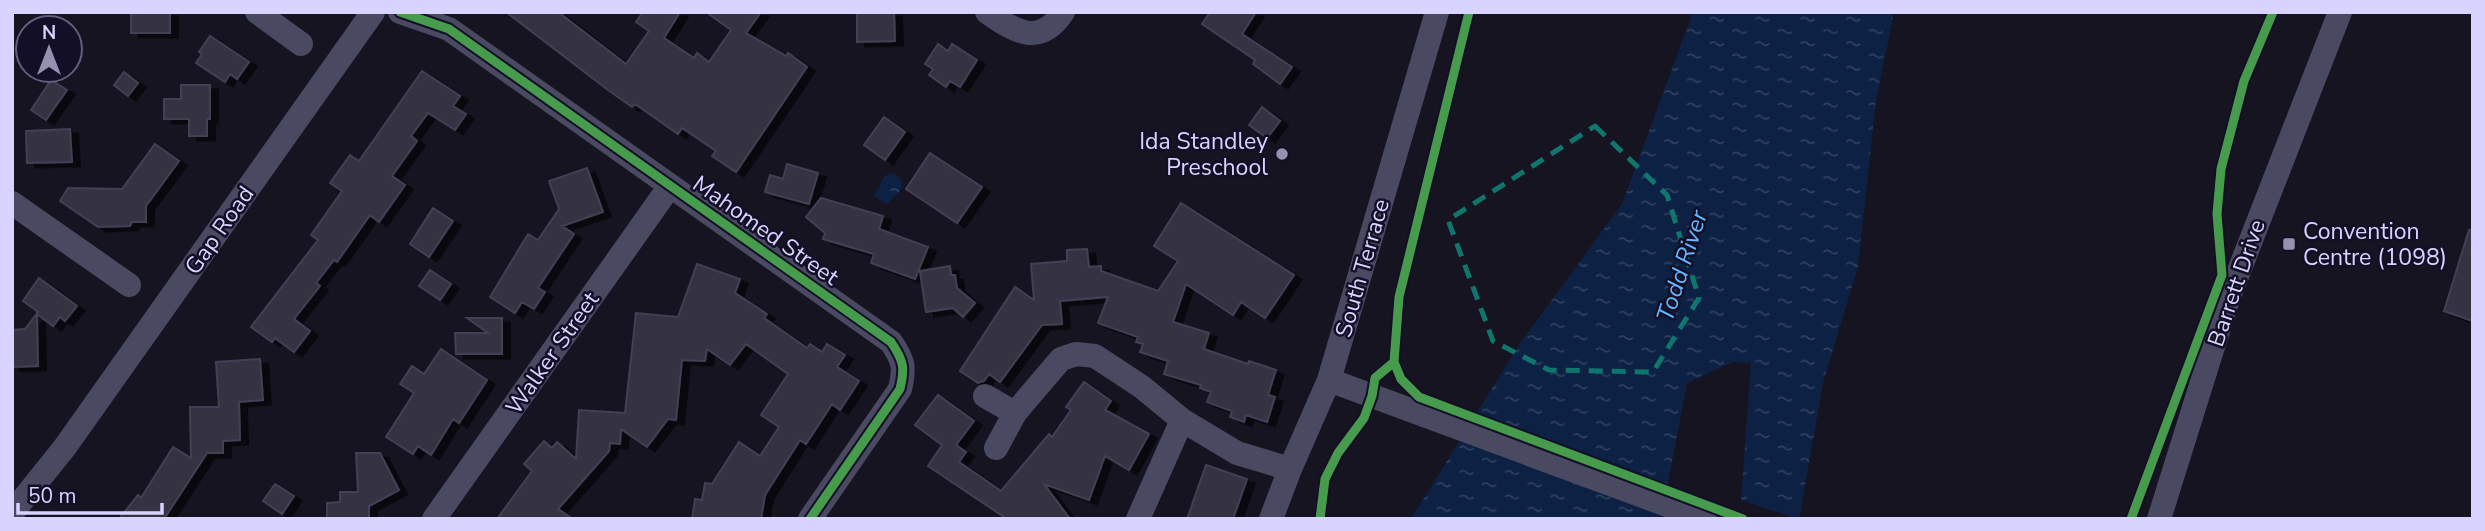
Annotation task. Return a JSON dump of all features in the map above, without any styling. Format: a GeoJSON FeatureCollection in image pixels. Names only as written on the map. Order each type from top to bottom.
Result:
{"type":"FeatureCollection","features":[{"type":"Feature","properties":{"kind":"street"},"geometry":{"type":"LineString","coordinates":[[257,12],[302,44]]}},
{"type":"Feature","properties":{"kind":"street","name":"Gap Road"},"geometry":{"type":"LineString","coordinates":[[20,510],[373,12]]}},
{"type":"Feature","properties":{"kind":"street"},"geometry":{"type":"LineString","coordinates":[[987,12],[1013,29],[1034,33],[1047,30],[1063,12]]}},
{"type":"Feature","properties":{"kind":"street","name":"South Terrace"},"geometry":{"type":"LineString","coordinates":[[1271,519],[1329,380],[1437,12]]}},
{"type":"Feature","properties":{"kind":"street","name":"Barrett Drive"},"geometry":{"type":"LineString","coordinates":[[2160,519],[2228,299],[2340,12]]}},
{"type":"Feature","properties":{"kind":"street","name":"Mahomed Street"},"geometry":{"type":"LineString","coordinates":[[426,17],[891,342],[900,356],[904,371],[900,389],[810,519]]}},
{"type":"Feature","properties":{"kind":"street","name":"Walker Street"},"geometry":{"type":"LineString","coordinates":[[433,519],[670,186]]}},
{"type":"Feature","properties":{"kind":"street"},"geometry":{"type":"LineString","coordinates":[[12,203],[129,285]]}},
{"type":"Feature","properties":{"kind":"street"},"geometry":{"type":"LineString","coordinates":[[996,448],[1015,412],[1061,359],[1076,354],[1096,356],[1142,387],[1182,421],[1237,453],[1290,469]]}},
{"type":"Feature","properties":{"kind":"street"},"geometry":{"type":"LineString","coordinates":[[1329,380],[1704,519]]}},
{"type":"Feature","properties":{"kind":"street"},"geometry":{"type":"LineString","coordinates":[[985,396],[1015,412]]}},
{"type":"Feature","properties":{"kind":"street"},"geometry":{"type":"LineString","coordinates":[[1138,519],[1182,421]]}},
{"type":"Feature","properties":{"kind":"highlighted area"},"geometry":{"type":"Polygon","coordinates":[[[1595,126],[1667,195],[1699,298],[1653,372],[1549,370],[1493,341],[1448,220],[1595,126]]]}},
{"type":"Feature","properties":{"kind":"water","name":"Todd River"},"geometry":{"type":"Polygon","coordinates":[[[1693,12],[1894,12],[1876,100],[1858,266],[1823,383],[1799,519],[1741,500],[1751,363],[1733,362],[1687,383],[1661,519],[1411,519],[1519,345],[1622,204],[1693,12]]]}},
{"type":"Feature","properties":{"kind":"water"},"geometry":{"type":"Polygon","coordinates":[[[890,173],[903,182],[899,192],[887,204],[874,196],[884,177],[890,173]]]}},
{"type":"Feature","properties":{"kind":"building"},"geometry":{"type":"Polygon","coordinates":[[[131,12],[170,12],[170,33],[131,33],[131,12]]]}},
{"type":"Feature","properties":{"kind":"building"},"geometry":{"type":"Polygon","coordinates":[[[506,12],[558,12],[626,64],[649,31],[636,22],[643,12],[680,12],[664,38],[694,58],[697,53],[709,62],[731,30],[706,12],[761,12],[746,33],[786,56],[788,53],[807,67],[736,172],[712,156],[716,151],[682,128],[678,134],[635,104],[632,107],[506,12]]]}},
{"type":"Feature","properties":{"kind":"building"},"geometry":{"type":"Polygon","coordinates":[[[857,12],[894,12],[895,41],[857,42],[857,12]]]}},
{"type":"Feature","properties":{"kind":"building"},"geometry":{"type":"Polygon","coordinates":[[[1210,12],[1256,12],[1242,34],[1292,67],[1280,84],[1253,64],[1255,60],[1202,24],[1210,12]]]}},
{"type":"Feature","properties":{"kind":"building"},"geometry":{"type":"Polygon","coordinates":[[[210,36],[249,62],[237,79],[230,74],[225,82],[196,63],[202,54],[199,52],[210,36]]]}},
{"type":"Feature","properties":{"kind":"building"},"geometry":{"type":"Polygon","coordinates":[[[938,44],[948,51],[952,44],[977,60],[960,87],[950,81],[946,87],[929,75],[933,69],[925,64],[938,44]]]}},
{"type":"Feature","properties":{"kind":"building"},"geometry":{"type":"Polygon","coordinates":[[[422,71],[460,96],[453,106],[466,114],[455,130],[428,113],[411,136],[417,141],[392,176],[405,185],[379,222],[370,215],[337,262],[334,260],[316,283],[320,286],[294,319],[310,331],[294,352],[275,338],[272,342],[251,327],[318,240],[311,235],[342,191],[330,183],[350,155],[359,161],[422,71]]]}},
{"type":"Feature","properties":{"kind":"building"},"geometry":{"type":"Polygon","coordinates":[[[124,72],[138,83],[128,96],[114,85],[124,72]]]}},
{"type":"Feature","properties":{"kind":"building"},"geometry":{"type":"Polygon","coordinates":[[[48,84],[57,84],[67,90],[46,120],[31,110],[48,84]]]}},
{"type":"Feature","properties":{"kind":"building"},"geometry":{"type":"Polygon","coordinates":[[[181,85],[210,85],[207,136],[189,136],[189,119],[164,119],[164,99],[181,99],[181,85]]]}},
{"type":"Feature","properties":{"kind":"building"},"geometry":{"type":"Polygon","coordinates":[[[1262,107],[1280,121],[1267,138],[1249,125],[1262,107]]]}},
{"type":"Feature","properties":{"kind":"building"},"geometry":{"type":"Polygon","coordinates":[[[884,117],[905,132],[885,160],[864,145],[884,117]]]}},
{"type":"Feature","properties":{"kind":"building"},"geometry":{"type":"Polygon","coordinates":[[[70,129],[72,162],[27,163],[26,131],[70,129]]]}},
{"type":"Feature","properties":{"kind":"building"},"geometry":{"type":"Polygon","coordinates":[[[155,144],[179,161],[146,206],[146,222],[132,222],[130,226],[98,227],[60,201],[68,188],[122,189],[155,144]]]}},
{"type":"Feature","properties":{"kind":"building"},"geometry":{"type":"Polygon","coordinates":[[[930,153],[982,187],[957,223],[906,189],[930,153]]]}},
{"type":"Feature","properties":{"kind":"building"},"geometry":{"type":"Polygon","coordinates":[[[787,164],[818,173],[809,204],[765,192],[770,175],[783,179],[787,164]]]}},
{"type":"Feature","properties":{"kind":"building"},"geometry":{"type":"Polygon","coordinates":[[[587,168],[603,212],[562,226],[574,234],[538,288],[545,292],[534,309],[522,302],[515,313],[490,297],[528,234],[538,240],[559,209],[549,181],[587,168]]]}},
{"type":"Feature","properties":{"kind":"building"},"geometry":{"type":"Polygon","coordinates":[[[821,198],[883,216],[879,229],[928,247],[915,279],[871,263],[874,254],[823,239],[825,233],[806,217],[821,198]]]}},
{"type":"Feature","properties":{"kind":"building"},"geometry":{"type":"Polygon","coordinates":[[[1181,203],[1294,275],[1265,318],[1241,302],[1233,315],[1186,284],[1173,322],[1209,333],[1204,349],[1276,370],[1268,395],[1275,397],[1267,422],[1246,415],[1244,422],[1230,417],[1232,411],[1207,402],[1211,392],[1200,388],[1201,385],[1164,374],[1168,361],[1140,352],[1143,344],[1136,342],[1138,337],[1098,323],[1108,297],[1060,301],[1062,324],[1042,325],[1000,382],[989,374],[984,381],[978,383],[960,371],[1015,287],[1034,300],[1031,264],[1067,261],[1067,250],[1087,249],[1089,267],[1101,266],[1101,271],[1158,291],[1178,261],[1154,246],[1181,203]]]}},
{"type":"Feature","properties":{"kind":"building"},"geometry":{"type":"Polygon","coordinates":[[[433,208],[453,221],[429,257],[410,244],[433,208]]]}},
{"type":"Feature","properties":{"kind":"building"},"geometry":{"type":"Polygon","coordinates":[[[2469,230],[2473,230],[2473,321],[2444,311],[2469,230]]]}},
{"type":"Feature","properties":{"kind":"building"},"geometry":{"type":"Polygon","coordinates":[[[697,264],[740,279],[735,293],[767,314],[764,318],[807,348],[810,344],[822,352],[827,344],[845,355],[837,367],[859,381],[840,410],[832,404],[806,444],[800,440],[765,495],[761,519],[692,519],[695,499],[702,500],[705,483],[712,484],[739,442],[760,456],[779,427],[761,415],[788,374],[746,344],[730,365],[707,349],[705,361],[682,360],[676,420],[668,419],[647,447],[621,429],[620,444],[610,443],[609,451],[558,509],[573,519],[497,519],[532,471],[524,464],[544,441],[552,448],[557,442],[576,459],[579,410],[625,413],[636,313],[678,317],[697,264]]]}},
{"type":"Feature","properties":{"kind":"building"},"geometry":{"type":"Polygon","coordinates":[[[950,266],[957,288],[975,303],[963,317],[953,308],[926,312],[920,271],[950,266]]]}},
{"type":"Feature","properties":{"kind":"building"},"geometry":{"type":"Polygon","coordinates":[[[430,270],[451,284],[440,300],[419,286],[430,270]]]}},
{"type":"Feature","properties":{"kind":"building"},"geometry":{"type":"Polygon","coordinates":[[[39,278],[77,306],[65,321],[60,317],[53,326],[37,314],[38,366],[12,367],[12,330],[25,329],[38,312],[23,301],[39,278]]]}},
{"type":"Feature","properties":{"kind":"building"},"geometry":{"type":"Polygon","coordinates":[[[467,318],[502,318],[502,354],[456,354],[455,333],[488,333],[467,318]]]}},
{"type":"Feature","properties":{"kind":"building"},"geometry":{"type":"Polygon","coordinates":[[[441,349],[487,380],[459,423],[453,419],[431,455],[418,446],[413,454],[386,437],[414,393],[400,384],[412,366],[424,374],[441,349]]]}},
{"type":"Feature","properties":{"kind":"building"},"geometry":{"type":"Polygon","coordinates":[[[260,359],[263,400],[239,402],[240,440],[223,441],[223,453],[207,453],[164,519],[119,519],[138,495],[141,498],[173,447],[191,458],[190,407],[219,407],[216,362],[260,359]]]}},
{"type":"Feature","properties":{"kind":"building"},"geometry":{"type":"Polygon","coordinates":[[[1084,382],[1111,401],[1105,410],[1149,434],[1129,470],[1105,456],[1089,500],[1044,484],[1070,519],[1007,519],[928,466],[942,445],[915,425],[938,395],[974,421],[956,445],[966,452],[959,462],[1001,491],[1049,434],[1052,437],[1071,410],[1066,407],[1084,382]]]}},
{"type":"Feature","properties":{"kind":"building"},"geometry":{"type":"Polygon","coordinates":[[[356,453],[380,453],[399,490],[369,506],[369,519],[327,519],[327,503],[340,502],[340,492],[358,492],[356,453]]]}},
{"type":"Feature","properties":{"kind":"building"},"geometry":{"type":"Polygon","coordinates":[[[1206,465],[1247,479],[1233,519],[1187,519],[1206,465]]]}},
{"type":"Feature","properties":{"kind":"building"},"geometry":{"type":"Polygon","coordinates":[[[275,484],[294,496],[282,514],[263,501],[275,484]]]}},
{"type":"Feature","properties":{"kind":"cycle path"},"geometry":{"type":"LineString","coordinates":[[400,12],[449,29],[891,342],[902,365],[900,389],[810,519]]}},
{"type":"Feature","properties":{"kind":"cycle path"},"geometry":{"type":"LineString","coordinates":[[1320,519],[1325,479],[1338,453],[1364,418],[1375,378],[1394,362],[1399,297],[1469,12]]}},
{"type":"Feature","properties":{"kind":"cycle path"},"geometry":{"type":"LineString","coordinates":[[2131,519],[2222,275],[2217,214],[2221,169],[2244,81],[2273,12]]}},
{"type":"Feature","properties":{"kind":"cycle path"},"geometry":{"type":"LineString","coordinates":[[1394,362],[1401,379],[1419,397],[1743,519]]}},
{"type":"Feature","properties":{"kind":"place","name":"Ida Standley Preschool"},"geometry":{"type":"Point","coordinates":[1282,154]}},
{"type":"Feature","properties":{"kind":"place","name":"Convention Centre (1098)"},"geometry":{"type":"Point","coordinates":[2289,244]}}]}
